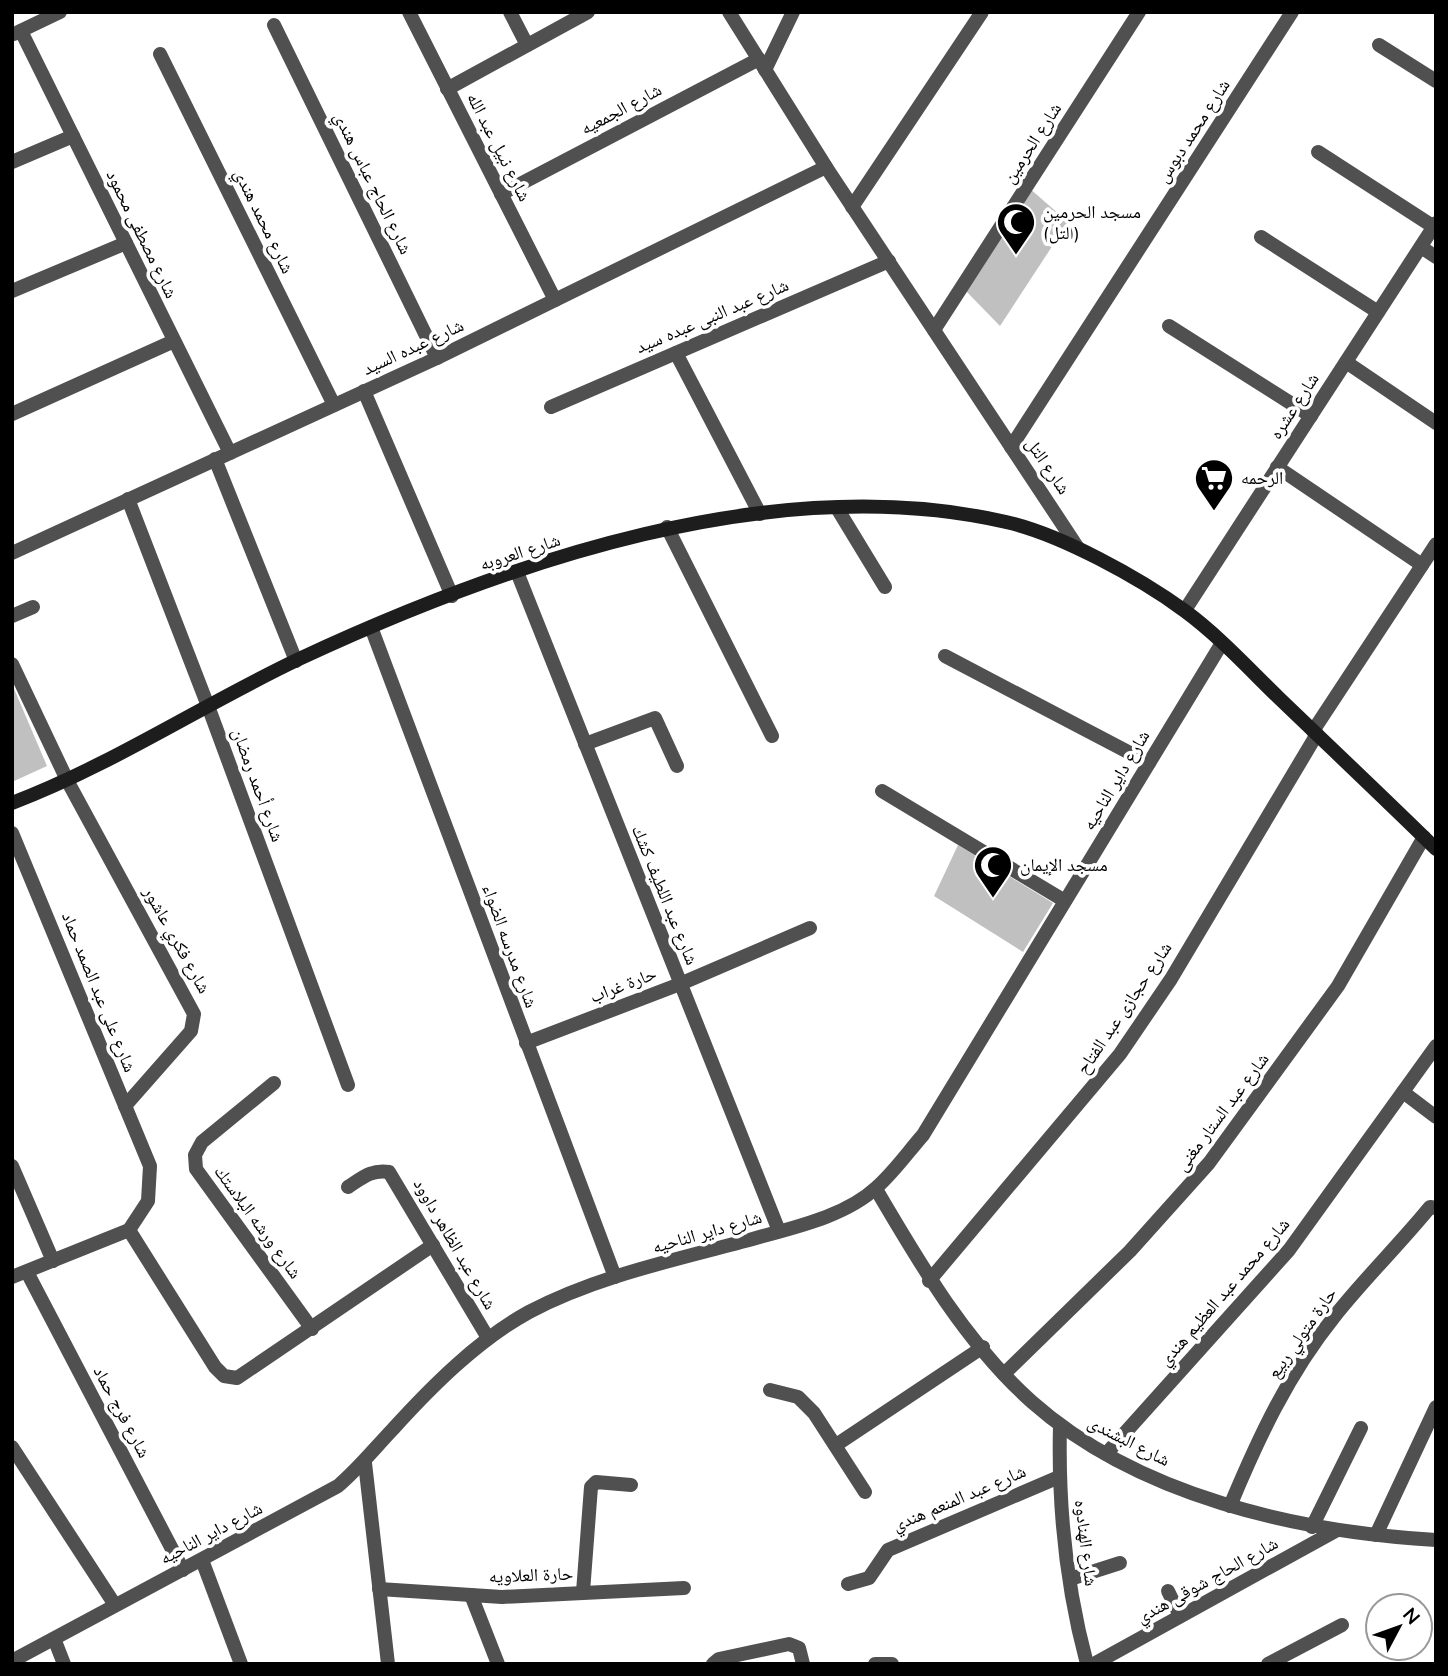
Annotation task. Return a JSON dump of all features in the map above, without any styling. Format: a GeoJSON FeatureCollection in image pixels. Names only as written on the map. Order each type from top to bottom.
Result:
{"type":"FeatureCollection","features":[{"type":"Feature","properties":{"kind":"street"},"geometry":{"type":"LineString","coordinates":[[16,33],[60,12]]}},
{"type":"Feature","properties":{"kind":"street","name":"شارع نبيل عبد الله"},"geometry":{"type":"LineString","coordinates":[[409,12],[555,300]]}},
{"type":"Feature","properties":{"kind":"street"},"geometry":{"type":"LineString","coordinates":[[510,12],[527,46]]}},
{"type":"Feature","properties":{"kind":"street"},"geometry":{"type":"LineString","coordinates":[[447,89],[588,12]]}},
{"type":"Feature","properties":{"kind":"street","name":"شارع التل"},"geometry":{"type":"LineString","coordinates":[[729,12],[852,207],[1078,548],[1185,610],[1436,849]]}},
{"type":"Feature","properties":{"kind":"street"},"geometry":{"type":"LineString","coordinates":[[762,64],[793,12]]}},
{"type":"Feature","properties":{"kind":"street"},"geometry":{"type":"LineString","coordinates":[[852,207],[982,12]]}},
{"type":"Feature","properties":{"kind":"street","name":"شارع الحرمين"},"geometry":{"type":"LineString","coordinates":[[934,330],[1139,12]]}},
{"type":"Feature","properties":{"kind":"street","name":"شارع محمد دبوس"},"geometry":{"type":"LineString","coordinates":[[1011,447],[1292,12]]}},
{"type":"Feature","properties":{"kind":"street","name":"شارع الحاج عباس هندي"},"geometry":{"type":"LineString","coordinates":[[274,25],[437,358]]}},
{"type":"Feature","properties":{"kind":"street","name":"شارع مصطفى محمود"},"geometry":{"type":"LineString","coordinates":[[16,33],[73,136],[230,453]]}},
{"type":"Feature","properties":{"kind":"street"},"geometry":{"type":"LineString","coordinates":[[1379,45],[1436,81]]}},
{"type":"Feature","properties":{"kind":"street","name":"شارع محمد هندي"},"geometry":{"type":"LineString","coordinates":[[160,54],[334,405]]}},
{"type":"Feature","properties":{"kind":"street","name":"شارع الجمعيه"},"geometry":{"type":"LineString","coordinates":[[501,194],[762,64]]}},
{"type":"Feature","properties":{"kind":"street"},"geometry":{"type":"LineString","coordinates":[[12,162],[73,136]]}},
{"type":"Feature","properties":{"kind":"street"},"geometry":{"type":"LineString","coordinates":[[1318,152],[1435,225]]}},
{"type":"Feature","properties":{"kind":"street","name":"شارع عبده السيد"},"geometry":{"type":"LineString","coordinates":[[12,553],[437,358],[826,167]]}},
{"type":"Feature","properties":{"kind":"street","name":"شارع عشره"},"geometry":{"type":"LineString","coordinates":[[1185,610],[1435,225]]}},
{"type":"Feature","properties":{"kind":"street"},"geometry":{"type":"LineString","coordinates":[[1261,237],[1378,312]]}},
{"type":"Feature","properties":{"kind":"street"},"geometry":{"type":"LineString","coordinates":[[12,290],[125,243]]}},
{"type":"Feature","properties":{"kind":"street"},"geometry":{"type":"LineString","coordinates":[[1421,247],[1436,257]]}},
{"type":"Feature","properties":{"kind":"street","name":"شارع عبد النبى عبده سيد"},"geometry":{"type":"LineString","coordinates":[[551,407],[889,261]]}},
{"type":"Feature","properties":{"kind":"street"},"geometry":{"type":"LineString","coordinates":[[1168,326],[1311,416]]}},
{"type":"Feature","properties":{"kind":"street"},"geometry":{"type":"LineString","coordinates":[[12,414],[174,341]]}},
{"type":"Feature","properties":{"kind":"street"},"geometry":{"type":"LineString","coordinates":[[676,353],[760,514]]}},
{"type":"Feature","properties":{"kind":"street"},"geometry":{"type":"LineString","coordinates":[[1346,362],[1436,423]]}},
{"type":"Feature","properties":{"kind":"street"},"geometry":{"type":"LineString","coordinates":[[364,391],[453,596]]}},
{"type":"Feature","properties":{"kind":"street"},"geometry":{"type":"LineString","coordinates":[[215,459],[296,661]]}},
{"type":"Feature","properties":{"kind":"street"},"geometry":{"type":"LineString","coordinates":[[1277,467],[1422,565]]}},
{"type":"Feature","properties":{"kind":"street","name":"شارع أحمد رمضان"},"geometry":{"type":"LineString","coordinates":[[128,499],[208,706],[348,1086]]}},
{"type":"Feature","properties":{"kind":"street"},"geometry":{"type":"LineString","coordinates":[[837,508],[885,587]]}},
{"type":"Feature","properties":{"kind":"street","name":"شارع العروبه"},"geometry":{"type":"LineString","coordinates":[[12,803],[68,782],[208,706],[296,661],[371,627],[517,572],[667,527],[760,514],[837,508],[922,510],[1007,522],[1078,548]]}},
{"type":"Feature","properties":{"kind":"street"},"geometry":{"type":"LineString","coordinates":[[667,527],[772,736]]}},
{"type":"Feature","properties":{"kind":"street","name":"شارع حجازى عبد الفتاح"},"geometry":{"type":"LineString","coordinates":[[929,1281],[1091,1090],[1146,1017],[1315,732],[1436,544]]}},
{"type":"Feature","properties":{"kind":"street","name":"شارع عبد اللطيف كشك"},"geometry":{"type":"LineString","coordinates":[[517,572],[779,1231]]}},
{"type":"Feature","properties":{"kind":"street"},"geometry":{"type":"LineString","coordinates":[[12,616],[33,607]]}},
{"type":"Feature","properties":{"kind":"street","name":"شارع مدرسه الضواء"},"geometry":{"type":"LineString","coordinates":[[371,627],[615,1278]]}},
{"type":"Feature","properties":{"kind":"street","name":"شارع داير الناحيه"},"geometry":{"type":"LineString","coordinates":[[12,1661],[55,1641],[115,1605],[338,1486],[365,1463],[392,1429],[488,1338],[528,1313],[570,1292],[830,1215],[876,1189],[923,1135],[1222,643]]}},
{"type":"Feature","properties":{"kind":"street"},"geometry":{"type":"LineString","coordinates":[[945,656],[1149,763]]}},
{"type":"Feature","properties":{"kind":"street","name":"شارع فكري عاشور"},"geometry":{"type":"LineString","coordinates":[[12,664],[68,782],[194,1014],[191,1031],[125,1107]]}},
{"type":"Feature","properties":{"kind":"street"},"geometry":{"type":"LineString","coordinates":[[585,744],[655,718],[677,766]]}},
{"type":"Feature","properties":{"kind":"street"},"geometry":{"type":"LineString","coordinates":[[882,791],[1065,901]]}},
{"type":"Feature","properties":{"kind":"street","name":"شارع على عبد الصمد حماد"},"geometry":{"type":"LineString","coordinates":[[12,833],[150,1166],[148,1201],[129,1230]]}},
{"type":"Feature","properties":{"kind":"street","name":"شارع عبد الستار مغنى"},"geometry":{"type":"LineString","coordinates":[[1004,1374],[1139,1241],[1209,1163],[1338,986],[1424,837]]}},
{"type":"Feature","properties":{"kind":"street","name":"حارة غراب"},"geometry":{"type":"LineString","coordinates":[[526,1043],[680,984],[810,928]]}},
{"type":"Feature","properties":{"kind":"street","name":"شارع محمد عبد العظيم هندي"},"geometry":{"type":"LineString","coordinates":[[1106,1454],[1289,1250],[1436,1046]]}},
{"type":"Feature","properties":{"kind":"street","name":"شارع ورشه البلاستك"},"geometry":{"type":"LineString","coordinates":[[274,1083],[202,1142],[195,1155],[196,1169],[312,1329]]}},
{"type":"Feature","properties":{"kind":"street"},"geometry":{"type":"LineString","coordinates":[[1403,1092],[1436,1117]]}},
{"type":"Feature","properties":{"kind":"street"},"geometry":{"type":"LineString","coordinates":[[12,1166],[53,1261]]}},
{"type":"Feature","properties":{"kind":"street","name":"شارع عبد الظاهر داوود"},"geometry":{"type":"LineString","coordinates":[[348,1187],[370,1173],[379,1170],[388,1172],[488,1338]]}},
{"type":"Feature","properties":{"kind":"street","name":"شارع البشندى"},"geometry":{"type":"LineString","coordinates":[[876,1189],[929,1281],[1004,1374],[1060,1425],[1106,1454],[1230,1506],[1312,1527],[1436,1540]]}},
{"type":"Feature","properties":{"kind":"street","name":"حارة متولي ربيع"},"geometry":{"type":"LineString","coordinates":[[1230,1506],[1258,1439],[1292,1376],[1334,1317],[1430,1207],[1436,1208]]}},
{"type":"Feature","properties":{"kind":"street"},"geometry":{"type":"LineString","coordinates":[[12,1278],[129,1230],[215,1367],[225,1376],[237,1378],[433,1245]]}},
{"type":"Feature","properties":{"kind":"street","name":"شارع فرج حماد"},"geometry":{"type":"LineString","coordinates":[[27,1272],[183,1570]]}},
{"type":"Feature","properties":{"kind":"street"},"geometry":{"type":"LineString","coordinates":[[835,1445],[983,1348]]}},
{"type":"Feature","properties":{"kind":"street"},"geometry":{"type":"LineString","coordinates":[[770,1390],[797,1397],[814,1413],[865,1492]]}},
{"type":"Feature","properties":{"kind":"street"},"geometry":{"type":"LineString","coordinates":[[1376,1535],[1436,1407]]}},
{"type":"Feature","properties":{"kind":"street","name":"شارع الهنادوه"},"geometry":{"type":"LineString","coordinates":[[1060,1425],[1059,1477],[1070,1579],[1087,1664]]}},
{"type":"Feature","properties":{"kind":"street"},"geometry":{"type":"LineString","coordinates":[[1312,1527],[1361,1428]]}},
{"type":"Feature","properties":{"kind":"street"},"geometry":{"type":"LineString","coordinates":[[12,1447],[115,1605]]}},
{"type":"Feature","properties":{"kind":"street"},"geometry":{"type":"LineString","coordinates":[[365,1463],[388,1664]]}},
{"type":"Feature","properties":{"kind":"street","name":"شارع عبد المنعم هندي"},"geometry":{"type":"LineString","coordinates":[[848,1584],[869,1578],[888,1550],[1059,1477]]}},
{"type":"Feature","properties":{"kind":"street"},"geometry":{"type":"LineString","coordinates":[[583,1592],[591,1487],[596,1482],[631,1485]]}},
{"type":"Feature","properties":{"kind":"street","name":"شارع الحاج شوقى هندي"},"geometry":{"type":"LineString","coordinates":[[1094,1664],[1337,1530]]}},
{"type":"Feature","properties":{"kind":"street"},"geometry":{"type":"LineString","coordinates":[[202,1560],[241,1664]]}},
{"type":"Feature","properties":{"kind":"street"},"geometry":{"type":"LineString","coordinates":[[1070,1579],[1120,1563]]}},
{"type":"Feature","properties":{"kind":"street","name":"حارة العلاويه"},"geometry":{"type":"LineString","coordinates":[[379,1588],[502,1597],[684,1588]]}},
{"type":"Feature","properties":{"kind":"street"},"geometry":{"type":"LineString","coordinates":[[1168,1591],[1180,1616]]}},
{"type":"Feature","properties":{"kind":"street"},"geometry":{"type":"LineString","coordinates":[[471,1595],[498,1664]]}},
{"type":"Feature","properties":{"kind":"street"},"geometry":{"type":"LineString","coordinates":[[1268,1664],[1342,1625]]}},
{"type":"Feature","properties":{"kind":"street"},"geometry":{"type":"LineString","coordinates":[[55,1641],[64,1664]]}},
{"type":"Feature","properties":{"kind":"street"},"geometry":{"type":"LineString","coordinates":[[713,1664],[719,1659],[789,1644],[799,1648],[803,1664]]}},
{"type":"Feature","properties":{"kind":"street"},"geometry":{"type":"LineString","coordinates":[[875,1664],[892,1664]]}},
{"type":"Feature","properties":{"kind":"building","name":"مسجد الحرمين (التل)"},"geometry":{"type":"Polygon","coordinates":[[[1028,187],[1068,222],[1000,326],[964,289],[1028,187]]]}},
{"type":"Feature","properties":{"kind":"building"},"geometry":{"type":"Polygon","coordinates":[[[12,684],[47,766],[12,782],[12,684]]]}},
{"type":"Feature","properties":{"kind":"building","name":"مسجد الإيمان"},"geometry":{"type":"Polygon","coordinates":[[[958,845],[1053,903],[1023,952],[934,896],[958,845]]]}},
{"type":"Feature","properties":{"kind":"place","name":"مسجد الحرمين (التل)"},"geometry":{"type":"Point","coordinates":[1016,256]}},
{"type":"Feature","properties":{"kind":"place","name":"الرحمه"},"geometry":{"type":"Point","coordinates":[1214,512]}},
{"type":"Feature","properties":{"kind":"place","name":"مسجد الإيمان"},"geometry":{"type":"Point","coordinates":[993,899]}}]}
